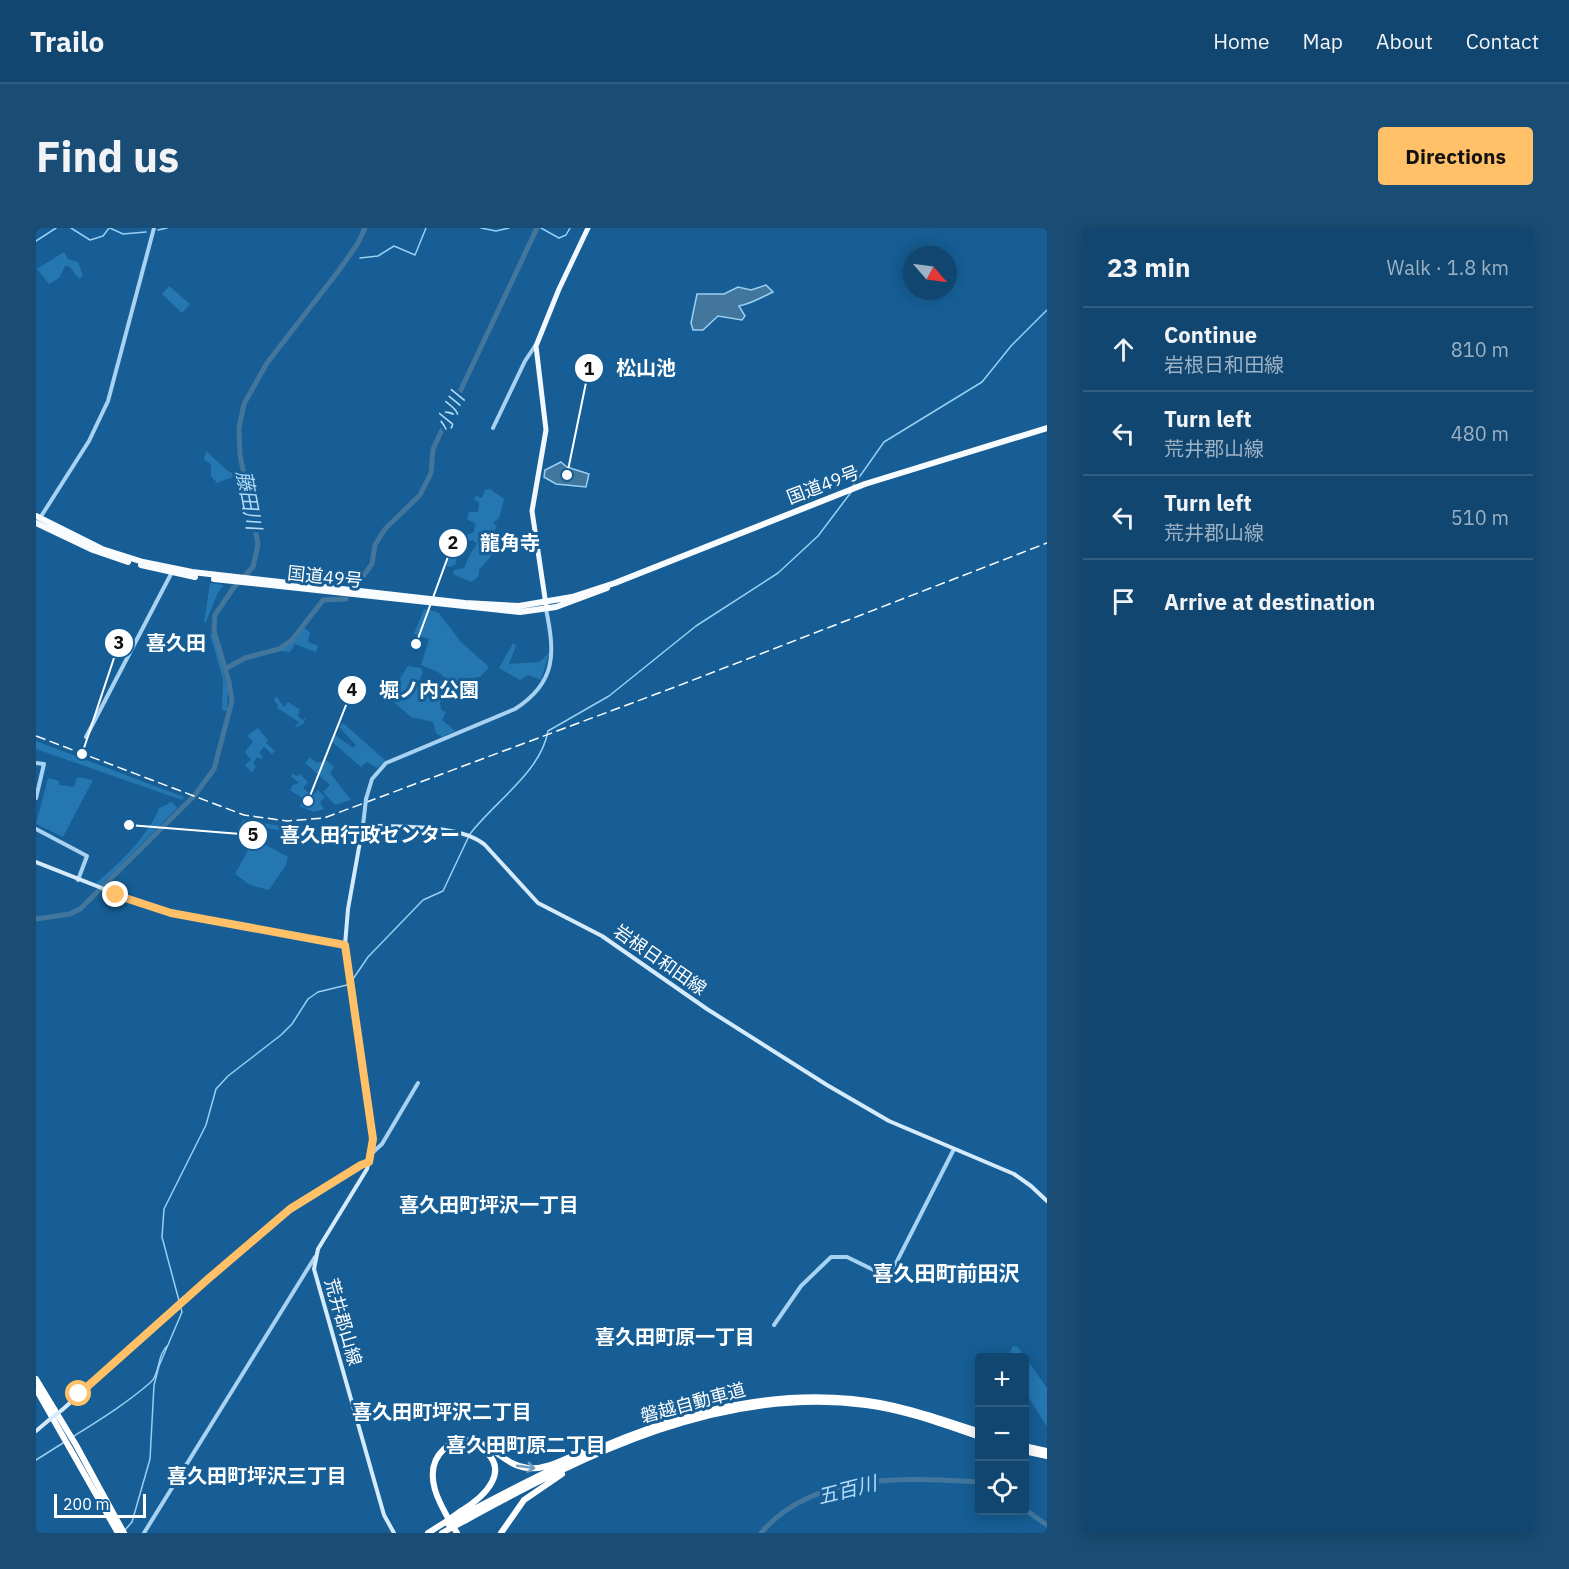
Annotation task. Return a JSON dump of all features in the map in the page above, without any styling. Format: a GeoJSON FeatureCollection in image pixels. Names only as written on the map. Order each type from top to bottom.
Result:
{"type":"FeatureCollection","features":[{"type":"Feature","properties":{"kind":"highway","name":"国道49号"},"geometry":{"type":"LineString","coordinates":[[37,520],[102,549],[172,571],[486,605],[546,606],[615,583],[865,484],[1047,428]]}},
{"type":"Feature","properties":{"kind":"highway"},"geometry":{"type":"LineString","coordinates":[[36,1379],[76,1445],[124,1533]]}},
{"type":"Feature","properties":{"kind":"highway"},"geometry":{"type":"LineString","coordinates":[[36,1389],[118,1533]]}},
{"type":"Feature","properties":{"kind":"highway","name":"磐越自動車道"},"geometry":{"type":"LineString","coordinates":[[463,1516],[541,1475],[637,1434],[678,1419],[743,1403],[811,1397],[852,1399],[891,1405],[975,1430]]}},
{"type":"Feature","properties":{"kind":"highway","name":"磐越自動車道"},"geometry":{"type":"LineString","coordinates":[[463,1516],[614,1448],[714,1414],[770,1404],[810,1401],[852,1404],[890,1410],[975,1436]]}},
{"type":"Feature","properties":{"kind":"highway"},"geometry":{"type":"LineString","coordinates":[[459,1533],[437,1498],[433,1481],[436,1459],[449,1444],[463,1440],[473,1441],[515,1465],[535,1468],[553,1464],[606,1442],[637,1434]]}},
{"type":"Feature","properties":{"kind":"highway"},"geometry":{"type":"LineString","coordinates":[[434,1533],[449,1524],[463,1516],[486,1492],[494,1475],[493,1462],[488,1454],[478,1446],[467,1443],[455,1446],[444,1453],[437,1474],[441,1496],[459,1533]]}},
{"type":"Feature","properties":{"kind":"highway"},"geometry":{"type":"LineString","coordinates":[[1029,1447],[1047,1451]]}},
{"type":"Feature","properties":{"kind":"highway"},"geometry":{"type":"LineString","coordinates":[[501,1533],[511,1515],[533,1492],[614,1448]]}},
{"type":"Feature","properties":{"kind":"highway"},"geometry":{"type":"LineString","coordinates":[[1029,1452],[1047,1456]]}},
{"type":"Feature","properties":{"kind":"highway"},"geometry":{"type":"LineString","coordinates":[[428,1533],[449,1524]]}},
{"type":"Feature","properties":{"kind":"highway"},"geometry":{"type":"LineString","coordinates":[[442,1533],[449,1524]]}},
{"type":"Feature","properties":{"kind":"main road"},"geometry":{"type":"LineString","coordinates":[[546,606],[532,511],[546,430],[536,346],[559,289],[588,228]]}},
{"type":"Feature","properties":{"kind":"main road"},"geometry":{"type":"LineString","coordinates":[[36,862],[138,904],[171,913],[345,945],[363,825]]}},
{"type":"Feature","properties":{"kind":"main road","name":"岩根日和田線"},"geometry":{"type":"LineString","coordinates":[[363,825],[456,831],[477,838],[538,903],[602,936],[707,1009],[866,1108],[1020,1178],[1047,1202]]}},
{"type":"Feature","properties":{"kind":"main road","name":"荒井郡山線"},"geometry":{"type":"LineString","coordinates":[[345,945],[373,1129],[371,1154],[369,1162],[315,1257],[315,1273],[382,1508],[394,1533]]}},
{"type":"Feature","properties":{"kind":"main road"},"geometry":{"type":"LineString","coordinates":[[36,1431],[290,1209],[369,1162]]}},
{"type":"Feature","properties":{"kind":"street"},"geometry":{"type":"LineString","coordinates":[[37,520],[89,441],[108,401],[154,228]]}},
{"type":"Feature","properties":{"kind":"street"},"geometry":{"type":"LineString","coordinates":[[493,428],[525,361],[536,346]]}},
{"type":"Feature","properties":{"kind":"street"},"geometry":{"type":"LineString","coordinates":[[86,737],[172,571]]}},
{"type":"Feature","properties":{"kind":"street"},"geometry":{"type":"LineString","coordinates":[[363,825],[366,800],[372,779],[386,763],[515,708],[536,692],[551,661],[553,640],[546,606]]}},
{"type":"Feature","properties":{"kind":"street"},"geometry":{"type":"LineString","coordinates":[[36,763],[44,764],[36,798]]}},
{"type":"Feature","properties":{"kind":"street"},"geometry":{"type":"LineString","coordinates":[[36,829],[87,856],[78,880]]}},
{"type":"Feature","properties":{"kind":"street"},"geometry":{"type":"LineString","coordinates":[[371,1154],[382,1144],[418,1083]]}},
{"type":"Feature","properties":{"kind":"street"},"geometry":{"type":"LineString","coordinates":[[774,1325],[801,1286],[831,1257],[847,1257],[884,1275],[891,1273],[954,1149]]}},
{"type":"Feature","properties":{"kind":"street"},"geometry":{"type":"LineString","coordinates":[[144,1533],[315,1257]]}},
{"type":"Feature","properties":{"kind":"shaded area"},"geometry":{"type":"Polygon","coordinates":[[[64,252],[68,259],[78,262],[83,276],[79,279],[69,266],[65,266],[59,278],[49,284],[37,269],[64,252]]]}},
{"type":"Feature","properties":{"kind":"shaded area"},"geometry":{"type":"Polygon","coordinates":[[[766,285],[773,292],[739,306],[745,316],[742,320],[718,316],[703,330],[693,330],[691,323],[697,294],[724,294],[738,287],[751,290],[766,285]]]}},
{"type":"Feature","properties":{"kind":"shaded area"},"geometry":{"type":"Polygon","coordinates":[[[169,286],[190,304],[182,313],[162,294],[169,286]]]}},
{"type":"Feature","properties":{"kind":"shaded area"},"geometry":{"type":"Polygon","coordinates":[[[206,451],[229,472],[236,474],[240,488],[237,489],[235,476],[217,483],[211,476],[211,464],[204,460],[206,451]]]}},
{"type":"Feature","properties":{"kind":"shaded area"},"geometry":{"type":"Polygon","coordinates":[[[561,462],[567,467],[589,474],[586,487],[556,484],[544,477],[545,470],[561,462]]]}},
{"type":"Feature","properties":{"kind":"shaded area"},"geometry":{"type":"Polygon","coordinates":[[[490,489],[504,499],[499,518],[493,523],[497,526],[490,541],[495,546],[492,555],[479,570],[479,576],[471,582],[453,574],[454,570],[464,568],[477,544],[473,540],[466,541],[456,549],[456,564],[450,567],[446,566],[449,552],[445,552],[452,540],[473,533],[476,524],[467,519],[469,512],[478,512],[479,503],[474,499],[476,496],[482,498],[485,490],[490,489]]]}},
{"type":"Feature","properties":{"kind":"shaded area"},"geometry":{"type":"Polygon","coordinates":[[[210,583],[224,585],[218,592],[204,623],[210,583]]]}},
{"type":"Feature","properties":{"kind":"shaded area"},"geometry":{"type":"Polygon","coordinates":[[[424,609],[438,612],[461,642],[489,667],[480,677],[458,680],[457,687],[454,687],[450,695],[443,691],[447,685],[439,683],[443,678],[449,681],[438,672],[421,665],[429,639],[414,634],[424,609]]]}},
{"type":"Feature","properties":{"kind":"shaded area"},"geometry":{"type":"Polygon","coordinates":[[[303,627],[310,632],[308,642],[318,646],[316,652],[295,644],[290,652],[278,651],[295,638],[303,627]]]}},
{"type":"Feature","properties":{"kind":"shaded area"},"geometry":{"type":"Polygon","coordinates":[[[210,634],[213,634],[228,690],[227,711],[222,710],[223,679],[210,634]]]}},
{"type":"Feature","properties":{"kind":"shaded area"},"geometry":{"type":"Polygon","coordinates":[[[513,643],[516,646],[509,664],[539,662],[549,653],[541,680],[528,675],[520,680],[499,668],[513,643]]]}},
{"type":"Feature","properties":{"kind":"shaded area"},"geometry":{"type":"Polygon","coordinates":[[[408,666],[421,668],[423,673],[418,683],[447,694],[446,699],[440,702],[441,710],[446,712],[442,720],[455,731],[442,737],[436,733],[433,722],[411,717],[388,697],[408,666]]]}},
{"type":"Feature","properties":{"kind":"shaded area"},"geometry":{"type":"Polygon","coordinates":[[[276,696],[284,707],[288,702],[300,710],[298,716],[302,720],[306,718],[303,724],[294,728],[299,722],[277,708],[278,705],[274,701],[276,696]]]}},
{"type":"Feature","properties":{"kind":"shaded area"},"geometry":{"type":"Polygon","coordinates":[[[343,723],[386,761],[377,768],[367,762],[361,767],[330,740],[335,735],[353,748],[356,745],[339,727],[343,723]]]}},
{"type":"Feature","properties":{"kind":"shaded area"},"geometry":{"type":"Polygon","coordinates":[[[258,728],[268,740],[266,743],[275,751],[272,754],[264,747],[259,753],[263,757],[261,759],[257,757],[253,763],[256,766],[252,773],[245,765],[251,760],[245,752],[253,741],[247,736],[258,728]]]}},
{"type":"Feature","properties":{"kind":"shaded area"},"geometry":{"type":"Polygon","coordinates":[[[36,741],[184,797],[182,800],[36,749],[36,741]]]}},
{"type":"Feature","properties":{"kind":"shaded area"},"geometry":{"type":"Polygon","coordinates":[[[310,757],[317,763],[326,760],[334,767],[330,773],[351,800],[335,805],[323,792],[330,785],[305,763],[310,757]]]}},
{"type":"Feature","properties":{"kind":"shaded area"},"geometry":{"type":"Polygon","coordinates":[[[293,774],[297,776],[300,774],[308,782],[303,788],[312,796],[318,790],[325,797],[320,802],[324,809],[314,812],[299,806],[308,797],[302,798],[290,790],[293,785],[299,783],[291,776],[293,774]]]}},
{"type":"Feature","properties":{"kind":"shaded area"},"geometry":{"type":"Polygon","coordinates":[[[77,777],[93,780],[63,837],[36,824],[48,778],[59,781],[59,785],[74,787],[77,777]]]}},
{"type":"Feature","properties":{"kind":"shaded area"},"geometry":{"type":"Polygon","coordinates":[[[172,802],[177,808],[100,886],[96,883],[140,839],[159,808],[172,802]]]}},
{"type":"Feature","properties":{"kind":"shaded area"},"geometry":{"type":"Polygon","coordinates":[[[243,820],[289,827],[302,825],[300,834],[261,827],[253,837],[237,829],[243,820]]]}},
{"type":"Feature","properties":{"kind":"shaded area"},"geometry":{"type":"Polygon","coordinates":[[[264,844],[288,857],[286,865],[269,890],[250,885],[235,874],[251,845],[264,844]]]}},
{"type":"Feature","properties":{"kind":"shaded area"},"geometry":{"type":"Polygon","coordinates":[[[1013,1346],[1018,1347],[1022,1353],[1009,1353],[1013,1346]]]}},
{"type":"Feature","properties":{"kind":"shaded area"},"geometry":{"type":"Polygon","coordinates":[[[1029,1363],[1047,1388],[1047,1427],[1029,1398],[1029,1363]]]}},
{"type":"Feature","properties":{"kind":"waterway"},"geometry":{"type":"LineString","coordinates":[[36,241],[56,228]]}},
{"type":"Feature","properties":{"kind":"waterway"},"geometry":{"type":"LineString","coordinates":[[71,228],[90,240],[103,236],[109,228]]}},
{"type":"Feature","properties":{"kind":"waterway"},"geometry":{"type":"LineString","coordinates":[[110,228],[123,234],[146,232]]}},
{"type":"Feature","properties":{"kind":"waterway"},"geometry":{"type":"LineString","coordinates":[[158,230],[167,228]]}},
{"type":"Feature","properties":{"kind":"waterway","name":"藤田川"},"geometry":{"type":"LineString","coordinates":[[36,919],[70,914],[80,909],[195,795],[214,769],[232,701],[229,682],[214,631],[215,615],[234,587],[253,567],[258,544],[240,455],[239,428],[244,404],[267,363],[340,269],[358,243],[365,228]]}},
{"type":"Feature","properties":{"kind":"waterway"},"geometry":{"type":"LineString","coordinates":[[360,258],[378,256],[394,246],[415,255],[426,228]]}},
{"type":"Feature","properties":{"kind":"waterway"},"geometry":{"type":"LineString","coordinates":[[481,228],[496,231],[509,228]]}},
{"type":"Feature","properties":{"kind":"waterway","name":"小川"},"geometry":{"type":"LineString","coordinates":[[355,587],[372,564],[375,545],[385,529],[420,495],[431,473],[433,449],[537,228]]}},
{"type":"Feature","properties":{"kind":"waterway"},"geometry":{"type":"LineString","coordinates":[[541,228],[559,238],[566,235],[570,228]]}},
{"type":"Feature","properties":{"kind":"waterway"},"geometry":{"type":"LineString","coordinates":[[853,486],[884,442],[982,382],[1011,346],[1047,310]]}},
{"type":"Feature","properties":{"kind":"waterway"},"geometry":{"type":"LineString","coordinates":[[470,834],[527,773],[544,746],[548,731],[609,696],[696,626],[778,573],[818,536],[852,491]]}},
{"type":"Feature","properties":{"kind":"waterway","name":"小川"},"geometry":{"type":"LineString","coordinates":[[225,669],[245,658],[279,649],[292,640],[323,600],[346,599]]}},
{"type":"Feature","properties":{"kind":"waterway"},"geometry":{"type":"LineString","coordinates":[[353,979],[368,957],[423,900],[443,891],[468,838]]}},
{"type":"Feature","properties":{"kind":"waterway"},"geometry":{"type":"LineString","coordinates":[[125,1530],[132,1522],[150,1459],[154,1385],[159,1366],[182,1312],[162,1237],[164,1209],[206,1125],[216,1089],[228,1076],[281,1035],[292,1024],[308,999],[318,992],[347,985]]}},
{"type":"Feature","properties":{"kind":"waterway"},"geometry":{"type":"LineString","coordinates":[[74,1436],[123,1404],[151,1382],[156,1374],[162,1353],[168,1345]]}},
{"type":"Feature","properties":{"kind":"waterway"},"geometry":{"type":"LineString","coordinates":[[36,1460],[63,1443]]}},
{"type":"Feature","properties":{"kind":"waterway","name":"五百川"},"geometry":{"type":"LineString","coordinates":[[761,1533],[782,1513],[807,1498],[834,1489],[892,1480],[975,1482]]}},
{"type":"Feature","properties":{"kind":"waterway","name":"五百川"},"geometry":{"type":"LineString","coordinates":[[1029,1512],[1047,1525]]}},
{"type":"Feature","properties":{"kind":"railway"},"geometry":{"type":"LineString","coordinates":[[36,736],[244,815],[287,821],[324,818],[675,687],[1047,543]]}},
{"type":"Feature","properties":{"kind":"place","name":"松山池"},"geometry":{"type":"Point","coordinates":[567,475]}},
{"type":"Feature","properties":{"kind":"place","name":"龍角寺"},"geometry":{"type":"Point","coordinates":[416,644]}},
{"type":"Feature","properties":{"kind":"place","name":"喜久田"},"geometry":{"type":"Point","coordinates":[82,754]}},
{"type":"Feature","properties":{"kind":"place","name":"堀ノ内公園"},"geometry":{"type":"Point","coordinates":[308,801]}},
{"type":"Feature","properties":{"kind":"place","name":"喜久田行政センター"},"geometry":{"type":"Point","coordinates":[129,825]}},
{"type":"Feature","properties":{"kind":"district","name":"喜久田町坪沢一丁目"},"geometry":{"type":"Point","coordinates":[489,1205]}},
{"type":"Feature","properties":{"kind":"district","name":"喜久田町前田沢"},"geometry":{"type":"Point","coordinates":[946,1274]}},
{"type":"Feature","properties":{"kind":"district","name":"喜久田町原一丁目"},"geometry":{"type":"Point","coordinates":[675,1337]}},
{"type":"Feature","properties":{"kind":"district","name":"喜久田町坪沢二丁目"},"geometry":{"type":"Point","coordinates":[442,1412]}},
{"type":"Feature","properties":{"kind":"district","name":"喜久田町原二丁目"},"geometry":{"type":"Point","coordinates":[526,1445]}},
{"type":"Feature","properties":{"kind":"district","name":"喜久田町坪沢三丁目"},"geometry":{"type":"Point","coordinates":[257,1476]}},
{"type":"Feature","properties":{"kind":"route"},"geometry":{"type":"LineString","coordinates":[[79,1394],[290,1209],[369,1162],[373,1139],[345,945],[171,913],[116,895]]}}]}
